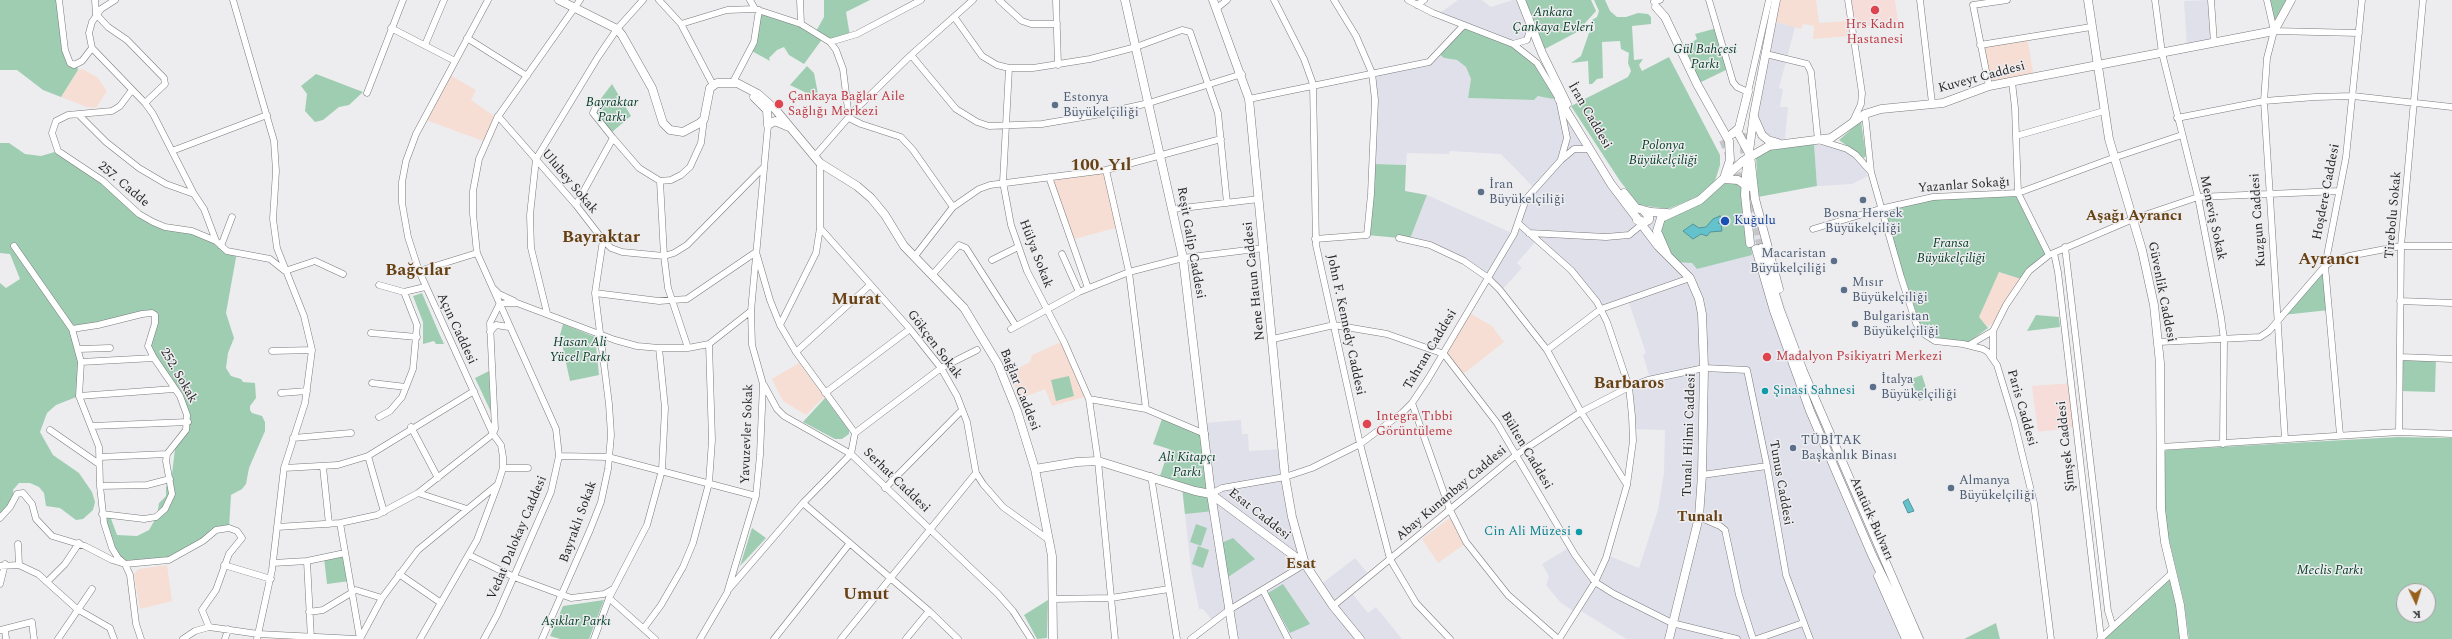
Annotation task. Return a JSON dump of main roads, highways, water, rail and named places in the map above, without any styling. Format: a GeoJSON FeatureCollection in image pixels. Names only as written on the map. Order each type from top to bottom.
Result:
{"type":"FeatureCollection","features":[{"type":"Feature","properties":{"kind":"main road"},"geometry":{"type":"LineString","coordinates":[[559,0],[617,29],[629,45],[652,88],[666,128],[676,132],[684,132],[694,128],[704,119],[708,93],[713,85],[724,81],[733,82]]}},
{"type":"Feature","properties":{"kind":"main road","name":"Reşit Galip Caddesi"},"geometry":{"type":"LineString","coordinates":[[1125,0],[1174,209],[1183,258],[1211,494],[1234,639]]}},
{"type":"Feature","properties":{"kind":"main road","name":"Nene Hatun Caddesi"},"geometry":{"type":"LineString","coordinates":[[1213,0],[1242,74],[1249,99],[1285,478],[1292,518],[1305,564]]}},
{"type":"Feature","properties":{"kind":"main road","name":"İran Caddesi"},"geometry":{"type":"LineString","coordinates":[[1521,0],[1531,26],[1569,108],[1622,192],[1636,208],[1642,210]]}},
{"type":"Feature","properties":{"kind":"main road"},"geometry":{"type":"LineString","coordinates":[[1776,0],[1754,114],[1750,156],[1745,184],[1750,243],[1769,312],[1792,373],[1804,394]]}},
{"type":"Feature","properties":{"kind":"main road"},"geometry":{"type":"LineString","coordinates":[[1746,129],[1776,0]]}},
{"type":"Feature","properties":{"kind":"main road","name":"Güvenlik Caddesi"},"geometry":{"type":"LineString","coordinates":[[2088,0],[2104,111],[2113,158],[2133,219],[2149,281],[2159,342],[2160,509],[2171,574],[2180,606],[2184,639]]}},
{"type":"Feature","properties":{"kind":"main road","name":"Kuveyt Caddesi"},"geometry":{"type":"LineString","coordinates":[[1724,180],[1742,160],[1778,143],[1818,140],[1835,136],[1864,114],[1880,109],[1951,101],[1989,86],[2214,44],[2274,31],[2291,0]]}},
{"type":"Feature","properties":{"kind":"main road"},"geometry":{"type":"LineString","coordinates":[[1656,2],[1683,66],[1724,136],[1731,153],[1724,180],[1695,203],[1667,213],[1661,218],[1657,227],[1659,237],[1667,254]]}},
{"type":"Feature","properties":{"kind":"main road","name":"Bağlar Caddesi"},"geometry":{"type":"LineString","coordinates":[[733,82],[764,107],[768,116],[768,125],[772,121],[779,122],[793,130]]}},
{"type":"Feature","properties":{"kind":"main road","name":"Bağlar Caddesi"},"geometry":{"type":"LineString","coordinates":[[733,82],[749,87],[763,97],[793,130],[817,160],[857,186],[871,198],[904,246],[933,274],[964,308],[998,364],[1017,411],[1035,469],[1049,540],[1052,556],[1052,639]]}},
{"type":"Feature","properties":{"kind":"main road"},"geometry":{"type":"LineString","coordinates":[[1748,92],[1737,131],[1750,156],[1753,193],[1765,238],[1782,299],[1808,371],[1813,392]]}},
{"type":"Feature","properties":{"kind":"main road","name":"İran Caddesi"},"geometry":{"type":"LineString","coordinates":[[1559,99],[1588,149],[1639,222],[1690,278]]}},
{"type":"Feature","properties":{"kind":"main road"},"geometry":{"type":"LineString","coordinates":[[1754,114],[1762,135],[1778,143]]}},
{"type":"Feature","properties":{"kind":"main road"},"geometry":{"type":"LineString","coordinates":[[1724,136],[1737,131]]}},
{"type":"Feature","properties":{"kind":"main road"},"geometry":{"type":"LineString","coordinates":[[1724,180],[1738,180],[1745,184],[1753,193]]}},
{"type":"Feature","properties":{"kind":"main road"},"geometry":{"type":"LineString","coordinates":[[1642,210],[1667,213]]}},
{"type":"Feature","properties":{"kind":"main road"},"geometry":{"type":"LineString","coordinates":[[1639,222],[1649,220],[1648,215],[1642,210]]}},
{"type":"Feature","properties":{"kind":"main road"},"geometry":{"type":"LineString","coordinates":[[1750,243],[1754,235],[1760,234],[1765,238]]}},
{"type":"Feature","properties":{"kind":"main road","name":"Atatürk Bulvarı"},"geometry":{"type":"LineString","coordinates":[[1913,639],[1872,554],[1804,394],[1774,311],[1759,249],[1803,371],[1919,639]]}},
{"type":"Feature","properties":{"kind":"main road","name":"Tunalı Hilmi Caddesi"},"geometry":{"type":"LineString","coordinates":[[1669,639],[1699,517],[1702,475],[1704,368],[1702,314],[1699,299],[1690,278]]}},
{"type":"Feature","properties":{"kind":"main road","name":"Esat Caddesi"},"geometry":{"type":"LineString","coordinates":[[1035,469],[1077,462],[1098,461],[1196,491],[1211,494],[1305,564],[1333,606],[1360,639]]}},
{"type":"Feature","properties":{"kind":"main road"},"geometry":{"type":"LineString","coordinates":[[1880,550],[1891,567],[1925,639]]}},
{"type":"Feature","properties":{"kind":"main road"},"geometry":{"type":"LineString","coordinates":[[1872,554],[1877,574],[1906,639]]}},
{"type":"Feature","properties":{"kind":"water"},"geometry":{"type":"Polygon","coordinates":[[[1720,216],[1721,219],[1718,223],[1721,224],[1722,231],[1710,232],[1707,236],[1701,234],[1693,239],[1683,231],[1693,224],[1699,228],[1706,227],[1713,219],[1720,216]]]}},
{"type":"Feature","properties":{"kind":"water"},"geometry":{"type":"Polygon","coordinates":[[[1908,499],[1914,511],[1908,513],[1903,502],[1908,499]]]}},
{"type":"Feature","properties":{"kind":"tunnel"},"geometry":{"type":"LineString","coordinates":[[1746,129],[1744,151],[1746,165]]}},
{"type":"Feature","properties":{"kind":"tunnel"},"geometry":{"type":"LineString","coordinates":[[1723,140],[1742,186]]}},
{"type":"Feature","properties":{"kind":"tunnel"},"geometry":{"type":"LineString","coordinates":[[1748,180],[1761,248]]}},
{"type":"Feature","properties":{"kind":"place","name":"Hrs Kadın Hastanesi"},"geometry":{"type":"Point","coordinates":[1875,10]}},
{"type":"Feature","properties":{"kind":"place","name":"Çankaya Bağlar Aile Sağlığı Merkezi"},"geometry":{"type":"Point","coordinates":[779,104]}},
{"type":"Feature","properties":{"kind":"place","name":"Estonya Büyükelçiliği"},"geometry":{"type":"Point","coordinates":[1055,105]}},
{"type":"Feature","properties":{"kind":"place","name":"İran Büyükelçiliği"},"geometry":{"type":"Point","coordinates":[1481,192]}},
{"type":"Feature","properties":{"kind":"place","name":"Bosna Hersek Büyükelçiliği"},"geometry":{"type":"Point","coordinates":[1863,200]}},
{"type":"Feature","properties":{"kind":"place","name":"Kuğulu"},"geometry":{"type":"Point","coordinates":[1725,221]}},
{"type":"Feature","properties":{"kind":"place","name":"Macaristan Büyükelçiliği"},"geometry":{"type":"Point","coordinates":[1834,261]}},
{"type":"Feature","properties":{"kind":"place","name":"Mısır Büyükelçiliği"},"geometry":{"type":"Point","coordinates":[1844,290]}},
{"type":"Feature","properties":{"kind":"place","name":"Bulgaristan Büyükelçiliği"},"geometry":{"type":"Point","coordinates":[1855,324]}},
{"type":"Feature","properties":{"kind":"place","name":"Madalyon Psikiyatri Merkezi"},"geometry":{"type":"Point","coordinates":[1767,357]}},
{"type":"Feature","properties":{"kind":"place","name":"İtalya Büyükelçiliği"},"geometry":{"type":"Point","coordinates":[1873,387]}},
{"type":"Feature","properties":{"kind":"place","name":"Şinasi Sahnesi"},"geometry":{"type":"Point","coordinates":[1765,391]}},
{"type":"Feature","properties":{"kind":"place","name":"Integra Tıbbi Görüntüleme"},"geometry":{"type":"Point","coordinates":[1367,424]}},
{"type":"Feature","properties":{"kind":"place","name":"TÜBİTAK Başkanlık Binası"},"geometry":{"type":"Point","coordinates":[1793,448]}},
{"type":"Feature","properties":{"kind":"place","name":"Almanya Büyükelçiliği"},"geometry":{"type":"Point","coordinates":[1951,488]}},
{"type":"Feature","properties":{"kind":"place","name":"Cin Ali Müzesi"},"geometry":{"type":"Point","coordinates":[1579,532]}},
{"type":"Feature","properties":{"kind":"district","name":"100. Yıl"},"geometry":{"type":"Point","coordinates":[1101,167]}},
{"type":"Feature","properties":{"kind":"district","name":"Aşağı Ayrancı"},"geometry":{"type":"Point","coordinates":[2134,217]}},
{"type":"Feature","properties":{"kind":"district","name":"Bayraktar"},"geometry":{"type":"Point","coordinates":[601,239]}},
{"type":"Feature","properties":{"kind":"district","name":"Ayrancı"},"geometry":{"type":"Point","coordinates":[2329,261]}},
{"type":"Feature","properties":{"kind":"district","name":"Bağcılar"},"geometry":{"type":"Point","coordinates":[418,272]}},
{"type":"Feature","properties":{"kind":"district","name":"Murat"},"geometry":{"type":"Point","coordinates":[856,301]}},
{"type":"Feature","properties":{"kind":"district","name":"Barbaros"},"geometry":{"type":"Point","coordinates":[1629,385]}},
{"type":"Feature","properties":{"kind":"district","name":"Tunalı"},"geometry":{"type":"Point","coordinates":[1700,518]}},
{"type":"Feature","properties":{"kind":"district","name":"Esat"},"geometry":{"type":"Point","coordinates":[1301,565]}},
{"type":"Feature","properties":{"kind":"district","name":"Umut"},"geometry":{"type":"Point","coordinates":[866,596]}},
{"type":"Feature","properties":{"kind":"park label","name":"Ankara Çankaya Evleri"},"geometry":{"type":"Point","coordinates":[1553,20]}},
{"type":"Feature","properties":{"kind":"park label","name":"Gül Bahçesi Parkı"},"geometry":{"type":"Point","coordinates":[1705,58]}},
{"type":"Feature","properties":{"kind":"park label","name":"Bayraktar Parkı"},"geometry":{"type":"Point","coordinates":[612,110]}},
{"type":"Feature","properties":{"kind":"park label","name":"Polonya Büyükelçiliği"},"geometry":{"type":"Point","coordinates":[1663,154]}},
{"type":"Feature","properties":{"kind":"park label","name":"Fransa Büyükelçiliği"},"geometry":{"type":"Point","coordinates":[1951,252]}},
{"type":"Feature","properties":{"kind":"park label","name":"Hasan Ali Yücel Parkı"},"geometry":{"type":"Point","coordinates":[580,350]}},
{"type":"Feature","properties":{"kind":"park label","name":"Ali Kitapçı Parkı"},"geometry":{"type":"Point","coordinates":[1187,466]}},
{"type":"Feature","properties":{"kind":"park label","name":"Meclis Parkı"},"geometry":{"type":"Point","coordinates":[2330,571]}},
{"type":"Feature","properties":{"kind":"park label","name":"Aşıklar Parkı"},"geometry":{"type":"Point","coordinates":[576,622]}}]}
